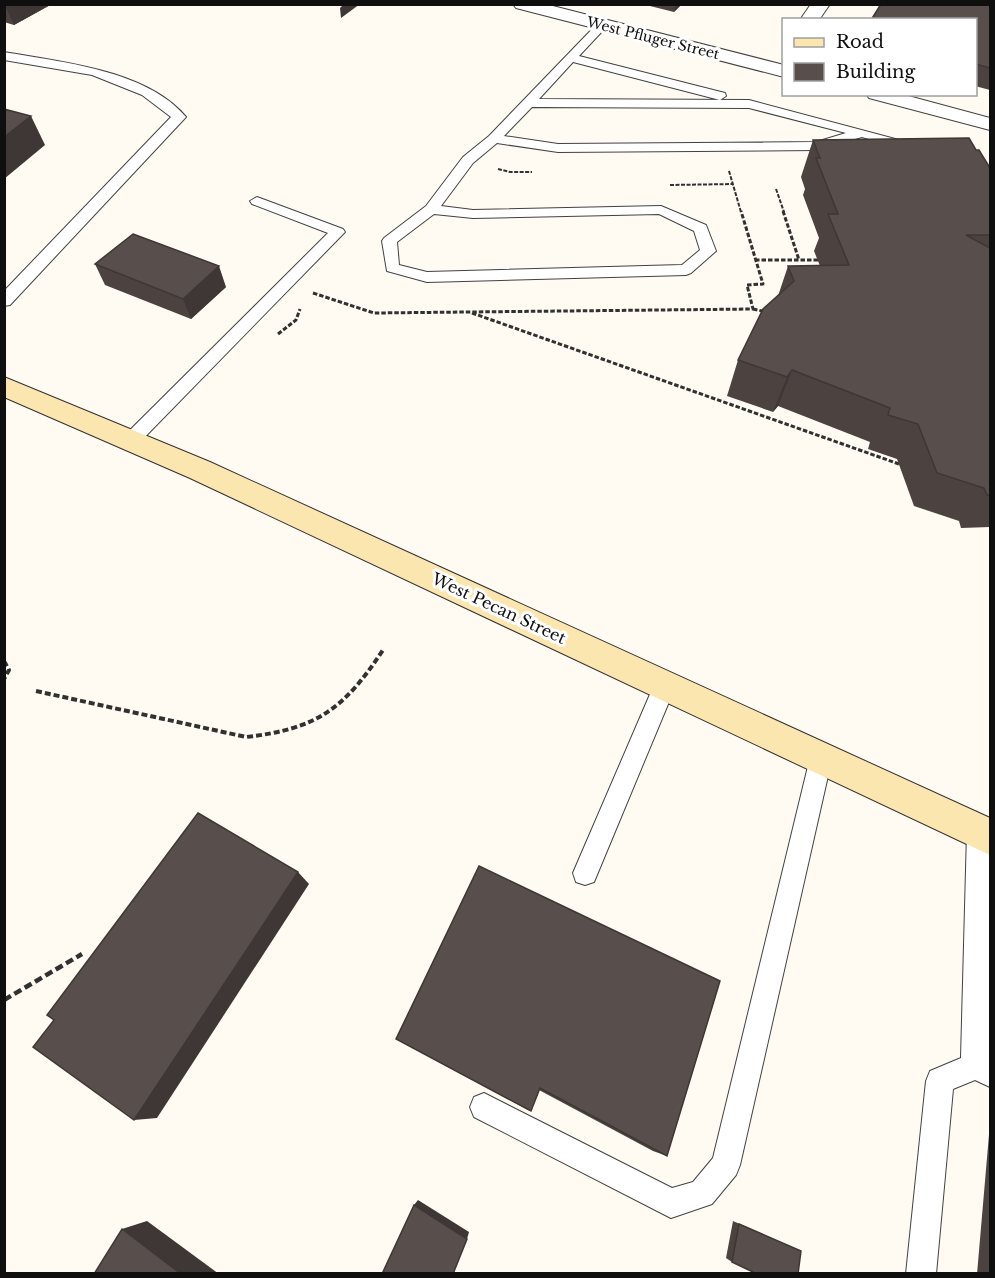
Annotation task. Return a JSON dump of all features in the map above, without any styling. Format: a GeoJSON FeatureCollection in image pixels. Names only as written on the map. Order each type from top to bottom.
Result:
{"type":"FeatureCollection","features":[{"type":"Feature","properties":{"kind":"main road","name":"West Pecan Street"},"geometry":{"type":"LineString","coordinates":[[4,386],[131,440],[665,685],[985,835]]}},
{"type":"Feature","properties":{"kind":"street"},"geometry":{"type":"LineString","coordinates":[[810,18],[821,4]]}},
{"type":"Feature","properties":{"kind":"street","name":"West Pfluger Street"},"geometry":{"type":"LineString","coordinates":[[526,5],[602,25],[780,64]]}},
{"type":"Feature","properties":{"kind":"street"},"geometry":{"type":"LineString","coordinates":[[884,96],[990,124]]}},
{"type":"Feature","properties":{"kind":"lane"},"geometry":{"type":"LineString","coordinates":[[431,208],[473,214],[661,210],[701,228],[708,251],[686,270],[427,277],[392,268],[389,241],[431,208],[468,160],[494,140],[602,25]]}},
{"type":"Feature","properties":{"kind":"lane"},"geometry":{"type":"LineString","coordinates":[[4,56],[95,72],[146,92],[179,117],[4,301]]}},
{"type":"Feature","properties":{"kind":"lane"},"geometry":{"type":"LineString","coordinates":[[571,58],[862,133],[923,151]]}},
{"type":"Feature","properties":{"kind":"lane"},"geometry":{"type":"LineString","coordinates":[[529,103],[749,104]]}},
{"type":"Feature","properties":{"kind":"lane"},"geometry":{"type":"LineString","coordinates":[[494,140],[558,148],[817,146],[862,133]]}},
{"type":"Feature","properties":{"kind":"lane"},"geometry":{"type":"LineString","coordinates":[[131,440],[338,232],[257,201]]}},
{"type":"Feature","properties":{"kind":"lane"},"geometry":{"type":"LineString","coordinates":[[585,873],[665,685]]}},
{"type":"Feature","properties":{"kind":"lane"},"geometry":{"type":"LineString","coordinates":[[484,1107],[671,1203],[702,1194],[726,1165],[821,758]]}},
{"type":"Feature","properties":{"kind":"lane"},"geometry":{"type":"LineString","coordinates":[[921,1274],[940,1081],[983,1069],[985,835]]}},
{"type":"Feature","properties":{"kind":"path"},"geometry":{"type":"LineString","coordinates":[[776,189],[799,260]]}},
{"type":"Feature","properties":{"kind":"path"},"geometry":{"type":"LineString","coordinates":[[755,260],[818,260]]}},
{"type":"Feature","properties":{"kind":"path"},"geometry":{"type":"LineString","coordinates":[[753,309],[771,313]]}},
{"type":"Feature","properties":{"kind":"path"},"geometry":{"type":"LineString","coordinates":[[468,312],[899,464]]}},
{"type":"Feature","properties":{"kind":"path"},"geometry":{"type":"LineString","coordinates":[[36,692],[246,737],[271,735],[300,729],[330,711],[364,680],[383,650]]}},
{"type":"Feature","properties":{"kind":"path"},"geometry":{"type":"LineString","coordinates":[[4,661],[9,670],[4,679]]}},
{"type":"Feature","properties":{"kind":"path"},"geometry":{"type":"LineString","coordinates":[[4,1000],[82,954]]}},
{"type":"Feature","properties":{"kind":"building"},"geometry":{"type":"Polygon","coordinates":[[[881,4],[990,4],[990,68],[977,65],[977,18],[872,18],[881,4]]]}},
{"type":"Feature","properties":{"kind":"building"},"geometry":{"type":"Polygon","coordinates":[[[4,109],[31,116],[4,137],[4,109]]]}},
{"type":"Feature","properties":{"kind":"building"},"geometry":{"type":"Polygon","coordinates":[[[969,138],[990,168],[990,235],[966,235],[990,248],[990,495],[987,495],[984,488],[937,473],[918,424],[888,415],[890,408],[792,370],[787,377],[738,360],[763,309],[794,281],[788,266],[849,265],[828,214],[838,214],[816,158],[820,158],[813,140],[969,138]]]}},
{"type":"Feature","properties":{"kind":"building"},"geometry":{"type":"Polygon","coordinates":[[[133,234],[219,266],[183,299],[95,264],[133,234]]]}},
{"type":"Feature","properties":{"kind":"building"},"geometry":{"type":"Polygon","coordinates":[[[198,813],[298,872],[134,1120],[33,1047],[54,1020],[47,1015],[198,813]]]}},
{"type":"Feature","properties":{"kind":"building"},"geometry":{"type":"Polygon","coordinates":[[[479,866],[720,981],[667,1156],[540,1088],[531,1111],[396,1039],[479,866]]]}},
{"type":"Feature","properties":{"kind":"building"},"geometry":{"type":"Polygon","coordinates":[[[414,1205],[467,1239],[453,1274],[382,1274],[414,1205]]]}},
{"type":"Feature","properties":{"kind":"building"},"geometry":{"type":"Polygon","coordinates":[[[739,1224],[801,1251],[798,1274],[757,1274],[732,1262],[739,1224]]]}},
{"type":"Feature","properties":{"kind":"building"},"geometry":{"type":"Polygon","coordinates":[[[122,1229],[181,1274],[94,1274],[122,1229]]]}}]}
